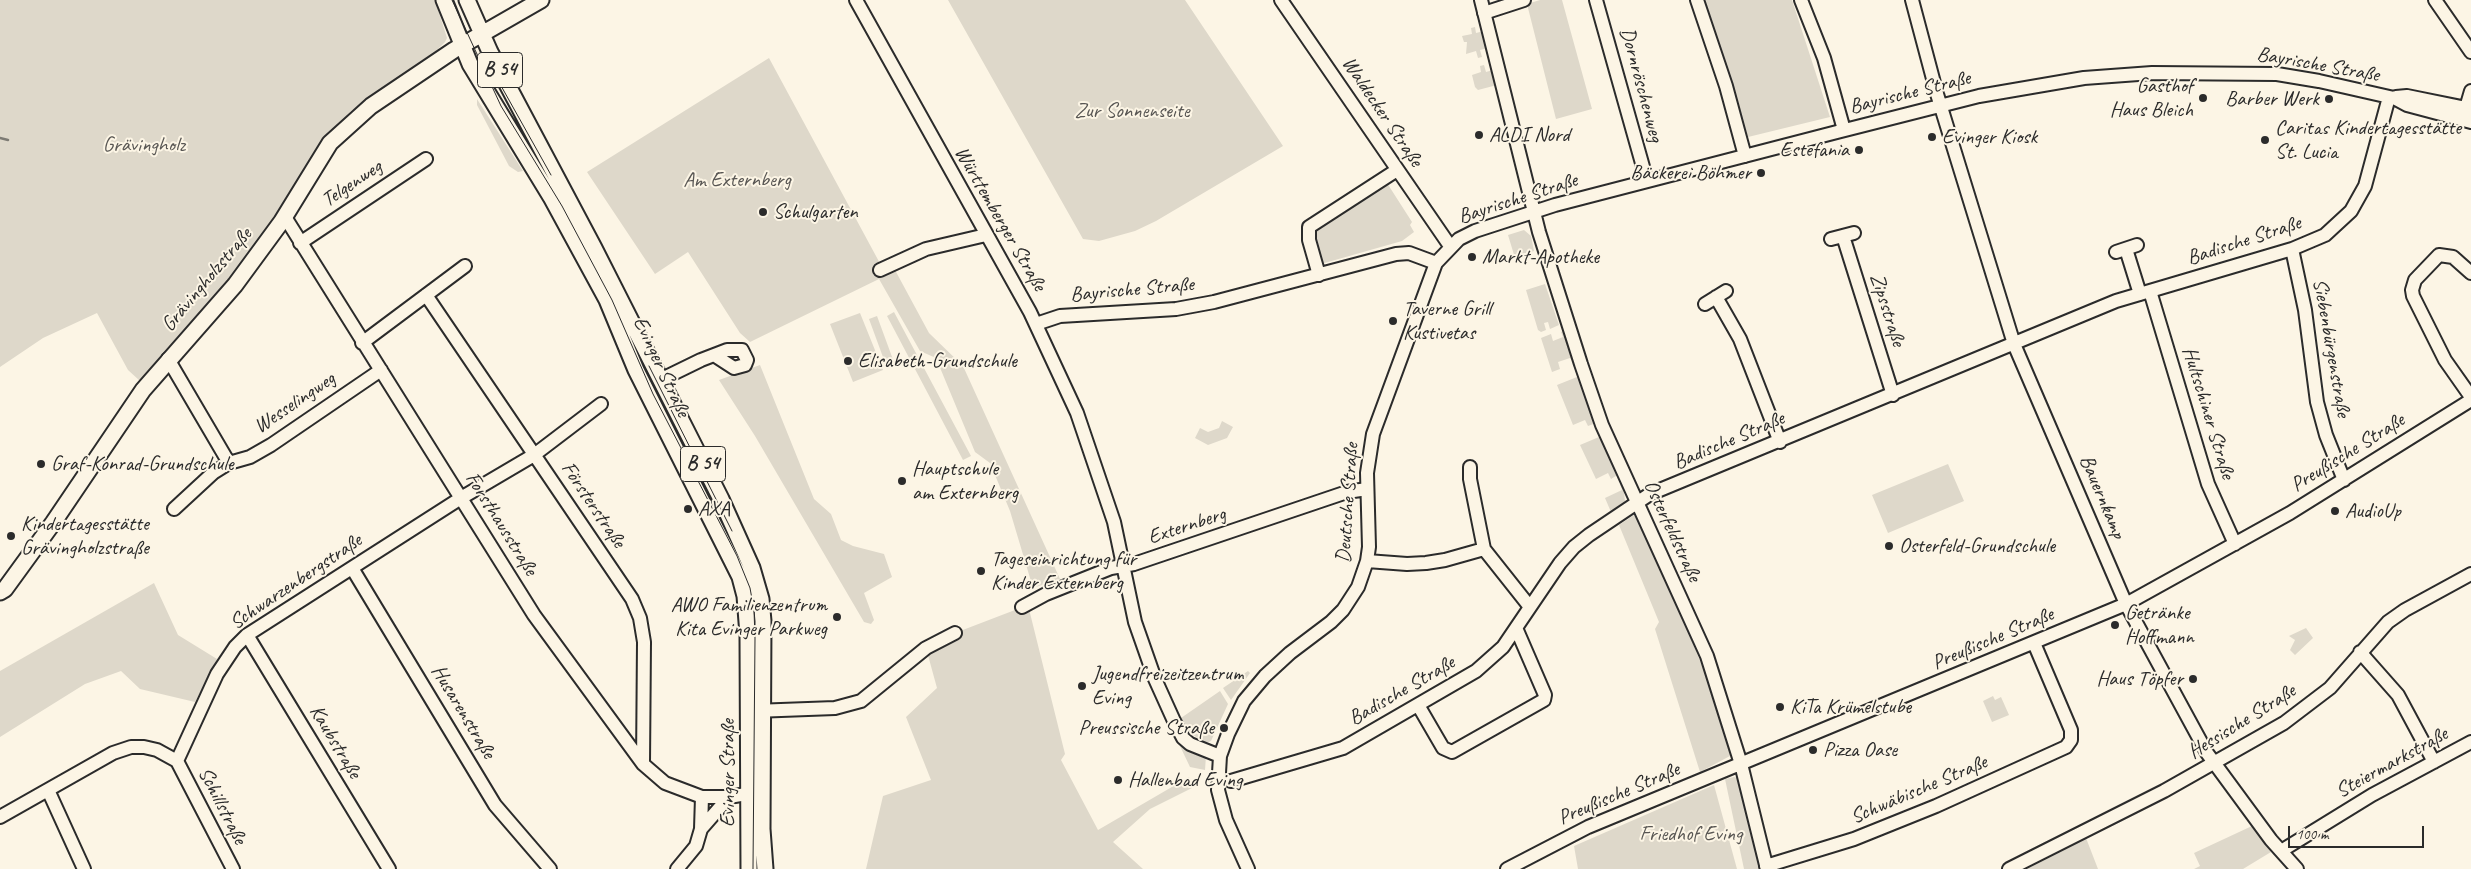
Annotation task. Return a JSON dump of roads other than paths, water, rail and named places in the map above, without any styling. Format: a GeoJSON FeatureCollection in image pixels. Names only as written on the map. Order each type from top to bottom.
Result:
{"type":"FeatureCollection","features":[{"type":"Feature","properties":{"kind":"main road","name":"Evinger Straße"},"geometry":{"type":"LineString","coordinates":[[444,0],[462,45],[500,115],[537,174],[584,256],[619,326],[636,370],[731,556],[745,596],[756,711]]}},
{"type":"Feature","properties":{"kind":"main road","name":"Evinger Straße"},"geometry":{"type":"LineString","coordinates":[[467,0],[482,33],[721,499],[756,580],[763,621],[756,711],[756,792],[749,869]]}},
{"type":"Feature","properties":{"kind":"main road","name":"Grävingholzstraße"},"geometry":{"type":"LineString","coordinates":[[0,592],[5,589],[31,553],[143,390],[168,359],[235,285],[285,217],[330,143],[371,106],[462,45],[541,0]]}},
{"type":"Feature","properties":{"kind":"main road","name":"Evinger Straße"},"geometry":{"type":"LineString","coordinates":[[756,792],[765,869]]}},
{"type":"Feature","properties":{"kind":"street","name":"Württemberger Straße"},"geometry":{"type":"LineString","coordinates":[[856,0],[1036,324],[1078,413],[1103,484],[1124,566],[1135,622],[1155,680],[1174,721],[1183,738],[1190,744],[1220,756]]}},
{"type":"Feature","properties":{"kind":"street","name":"Waldecker Straße"},"geometry":{"type":"LineString","coordinates":[[1281,0],[1450,246]]}},
{"type":"Feature","properties":{"kind":"street"},"geometry":{"type":"LineString","coordinates":[[1482,6],[1524,0]]}},
{"type":"Feature","properties":{"kind":"street","name":"Dornröschenweg"},"geometry":{"type":"LineString","coordinates":[[1596,0],[1647,182]]}},
{"type":"Feature","properties":{"kind":"street"},"geometry":{"type":"LineString","coordinates":[[1697,0],[1726,86],[1745,156]]}},
{"type":"Feature","properties":{"kind":"street"},"geometry":{"type":"LineString","coordinates":[[1801,0],[1824,58],[1844,130]]}},
{"type":"Feature","properties":{"kind":"street","name":"Bauernkamp"},"geometry":{"type":"LineString","coordinates":[[1912,0],[2014,344],[2126,604],[2207,753],[2281,851],[2297,869]]}},
{"type":"Feature","properties":{"kind":"street"},"geometry":{"type":"LineString","coordinates":[[2435,0],[2470,54]]}},
{"type":"Feature","properties":{"kind":"street","name":"Osterfeldstraße"},"geometry":{"type":"LineString","coordinates":[[1482,6],[1540,237],[1589,390],[1602,425],[1704,648],[1741,764],[1767,868]]}},
{"type":"Feature","properties":{"kind":"street","name":"Bayrische Straße"},"geometry":{"type":"LineString","coordinates":[[1450,246],[1458,238],[1475,231],[1535,212],[1942,105],[1995,92],[2054,82],[2163,73],[2277,74],[2391,97],[2407,105],[2470,116]]}},
{"type":"Feature","properties":{"kind":"street"},"geometry":{"type":"LineString","coordinates":[[2470,116],[2471,91]]}},
{"type":"Feature","properties":{"kind":"street","name":"Badische Straße"},"geometry":{"type":"LineString","coordinates":[[1231,781],[1343,748],[1418,705],[1491,659],[1516,628],[1560,562],[1574,547],[1637,502],[1656,492],[2116,301],[2292,250],[2325,235],[2342,221],[2354,206],[2370,173],[2391,97]]}},
{"type":"Feature","properties":{"kind":"street","name":"Telgenweg"},"geometry":{"type":"LineString","coordinates":[[300,243],[426,159]]}},
{"type":"Feature","properties":{"kind":"street"},"geometry":{"type":"LineString","coordinates":[[1319,276],[1309,240],[1309,227],[1397,170]]}},
{"type":"Feature","properties":{"kind":"street","name":"Forsthausstraße"},"geometry":{"type":"LineString","coordinates":[[285,217],[362,343],[534,615],[642,764],[666,783],[702,797],[729,797],[756,792]]}},
{"type":"Feature","properties":{"kind":"street"},"geometry":{"type":"LineString","coordinates":[[880,270],[926,249],[986,235]]}},
{"type":"Feature","properties":{"kind":"street","name":"Zipsstraße"},"geometry":{"type":"LineString","coordinates":[[1843,236],[1893,395]]}},
{"type":"Feature","properties":{"kind":"street","name":"Deutsche Straße"},"geometry":{"type":"LineString","coordinates":[[1248,869],[1220,802],[1218,781],[1220,756],[1229,730],[1244,701],[1277,664],[1342,610],[1358,587],[1367,562],[1369,534],[1367,490],[1374,434],[1436,263],[1450,246]]}},
{"type":"Feature","properties":{"kind":"street"},"geometry":{"type":"LineString","coordinates":[[2126,249],[2145,292]]}},
{"type":"Feature","properties":{"kind":"street","name":"Siebenbürgenstraße"},"geometry":{"type":"LineString","coordinates":[[2292,250],[2305,310],[2317,402],[2326,435],[2344,480]]}},
{"type":"Feature","properties":{"kind":"street","name":"Bayrische Straße"},"geometry":{"type":"LineString","coordinates":[[1036,324],[1060,316],[1184,307],[1319,276],[1402,253],[1409,253],[1436,263]]}},
{"type":"Feature","properties":{"kind":"street"},"geometry":{"type":"LineString","coordinates":[[2471,273],[2452,256],[2440,255],[2415,280],[2412,290],[2413,296],[2445,360],[2471,398]]}},
{"type":"Feature","properties":{"kind":"street"},"geometry":{"type":"LineString","coordinates":[[362,343],[466,266]]}},
{"type":"Feature","properties":{"kind":"street","name":"Hultschiner Straße"},"geometry":{"type":"LineString","coordinates":[[2145,292],[2208,484],[2235,544]]}},
{"type":"Feature","properties":{"kind":"street"},"geometry":{"type":"LineString","coordinates":[[1705,304],[1721,294],[1780,442]]}},
{"type":"Feature","properties":{"kind":"street","name":"Försterstraße"},"geometry":{"type":"LineString","coordinates":[[426,295],[632,599],[640,618],[644,642],[642,764]]}},
{"type":"Feature","properties":{"kind":"street"},"geometry":{"type":"LineString","coordinates":[[660,380],[714,355]]}},
{"type":"Feature","properties":{"kind":"street"},"geometry":{"type":"LineString","coordinates":[[168,359],[229,463]]}},
{"type":"Feature","properties":{"kind":"street","name":"Wesselingweg"},"geometry":{"type":"LineString","coordinates":[[174,509],[213,473],[229,463],[250,457],[271,445],[380,370]]}},
{"type":"Feature","properties":{"kind":"street","name":"Preußische Straße"},"geometry":{"type":"LineString","coordinates":[[1507,869],[1588,827],[2126,604],[2235,544],[2344,480],[2471,398]]}},
{"type":"Feature","properties":{"kind":"street","name":"Schwarzenbergstraße"},"geometry":{"type":"LineString","coordinates":[[177,761],[217,674],[235,647],[247,636],[461,498],[534,455],[601,404]]}},
{"type":"Feature","properties":{"kind":"street"},"geometry":{"type":"LineString","coordinates":[[1470,467],[1470,479],[1484,549],[1530,607]]}},
{"type":"Feature","properties":{"kind":"street","name":"Externberg"},"geometry":{"type":"LineString","coordinates":[[1022,607],[1046,594],[1111,568],[1124,566],[1348,492],[1367,490]]}},
{"type":"Feature","properties":{"kind":"street"},"geometry":{"type":"LineString","coordinates":[[1367,562],[1425,563],[1445,560],[1484,549]]}},
{"type":"Feature","properties":{"kind":"street","name":"Husarenstraße"},"geometry":{"type":"LineString","coordinates":[[352,568],[495,805],[550,869]]}},
{"type":"Feature","properties":{"kind":"street","name":"Hessische Straße"},"geometry":{"type":"LineString","coordinates":[[2008,869],[2215,764],[2284,723],[2311,704],[2340,678],[2360,652],[2388,622],[2405,610],[2471,574]]}},
{"type":"Feature","properties":{"kind":"street"},"geometry":{"type":"LineString","coordinates":[[1418,705],[1443,748],[1452,752],[1544,700],[1545,695],[1516,628]]}},
{"type":"Feature","properties":{"kind":"street"},"geometry":{"type":"LineString","coordinates":[[756,711],[835,708],[861,701],[926,648],[955,633]]}},
{"type":"Feature","properties":{"kind":"street","name":"Kaubstraße"},"geometry":{"type":"LineString","coordinates":[[247,636],[389,869]]}},
{"type":"Feature","properties":{"kind":"street","name":"Schwäbische Straße"},"geometry":{"type":"LineString","coordinates":[[1767,868],[1854,839],[1952,799],[2066,747],[2071,740],[2071,730],[2034,643]]}},
{"type":"Feature","properties":{"kind":"street"},"geometry":{"type":"LineString","coordinates":[[2360,652],[2398,695],[2434,762]]}},
{"type":"Feature","properties":{"kind":"street","name":"Steiermarkstraße"},"geometry":{"type":"LineString","coordinates":[[2281,851],[2372,795],[2471,742]]}},
{"type":"Feature","properties":{"kind":"street"},"geometry":{"type":"LineString","coordinates":[[0,817],[113,753],[130,747],[144,747],[157,750],[177,761]]}},
{"type":"Feature","properties":{"kind":"street","name":"Schillstraße"},"geometry":{"type":"LineString","coordinates":[[177,761],[233,869]]}},
{"type":"Feature","properties":{"kind":"street"},"geometry":{"type":"LineString","coordinates":[[48,790],[84,869]]}},
{"type":"Feature","properties":{"kind":"street"},"geometry":{"type":"LineString","coordinates":[[676,869],[696,846],[701,829],[702,797]]}},
{"type":"Feature","properties":{"kind":"street"},"geometry":{"type":"LineString","coordinates":[[701,829],[729,797]]}},
{"type":"Feature","properties":{"kind":"waterway"},"geometry":{"type":"LineString","coordinates":[[0,138],[8,140]]}},
{"type":"Feature","properties":{"kind":"tram line"},"geometry":{"type":"LineString","coordinates":[[452,0],[501,106],[562,206],[612,300],[653,394],[737,556],[750,588],[754,610],[755,638],[753,869]]}},
{"type":"Feature","properties":{"kind":"tram line"},"geometry":{"type":"LineString","coordinates":[[486,59],[551,175]]}},
{"type":"Feature","properties":{"kind":"tram line"},"geometry":{"type":"LineString","coordinates":[[649,366],[732,531]]}},
{"type":"Feature","properties":{"kind":"place","name":"Gasthof Haus Bleich"},"geometry":{"type":"Point","coordinates":[2203,98]}},
{"type":"Feature","properties":{"kind":"place","name":"Barber Werk"},"geometry":{"type":"Point","coordinates":[2329,99]}},
{"type":"Feature","properties":{"kind":"place","name":"ALDI Nord"},"geometry":{"type":"Point","coordinates":[1479,135]}},
{"type":"Feature","properties":{"kind":"place","name":"Evinger Kiosk"},"geometry":{"type":"Point","coordinates":[1932,137]}},
{"type":"Feature","properties":{"kind":"place","name":"Caritas Kindertagesstätte St. Lucia"},"geometry":{"type":"Point","coordinates":[2265,140]}},
{"type":"Feature","properties":{"kind":"place","name":"Estefania"},"geometry":{"type":"Point","coordinates":[1859,150]}},
{"type":"Feature","properties":{"kind":"place","name":"Bäckerei Böhmer"},"geometry":{"type":"Point","coordinates":[1761,173]}},
{"type":"Feature","properties":{"kind":"place","name":"Schulgarten"},"geometry":{"type":"Point","coordinates":[763,212]}},
{"type":"Feature","properties":{"kind":"place","name":"Markt-Apotheke"},"geometry":{"type":"Point","coordinates":[1472,257]}},
{"type":"Feature","properties":{"kind":"place","name":"Taverne Grill Kustivetas"},"geometry":{"type":"Point","coordinates":[1393,321]}},
{"type":"Feature","properties":{"kind":"place","name":"Elisabeth-Grundschule"},"geometry":{"type":"Point","coordinates":[848,361]}},
{"type":"Feature","properties":{"kind":"place","name":"Graf-Konrad-Grundschule"},"geometry":{"type":"Point","coordinates":[41,464]}},
{"type":"Feature","properties":{"kind":"place","name":"Hauptschule am Externberg"},"geometry":{"type":"Point","coordinates":[902,481]}},
{"type":"Feature","properties":{"kind":"place","name":"AXA"},"geometry":{"type":"Point","coordinates":[688,509]}},
{"type":"Feature","properties":{"kind":"place","name":"AudioUp"},"geometry":{"type":"Point","coordinates":[2335,511]}},
{"type":"Feature","properties":{"kind":"place","name":"Kindertagesstätte Grävingholzstraße"},"geometry":{"type":"Point","coordinates":[11,536]}},
{"type":"Feature","properties":{"kind":"place","name":"Osterfeld-Grundschule"},"geometry":{"type":"Point","coordinates":[1889,546]}},
{"type":"Feature","properties":{"kind":"place","name":"Tageseinrichtung für Kinder Externberg"},"geometry":{"type":"Point","coordinates":[981,571]}},
{"type":"Feature","properties":{"kind":"place","name":"AWO Familienzentrum Kita Evinger Parkweg"},"geometry":{"type":"Point","coordinates":[837,617]}},
{"type":"Feature","properties":{"kind":"place","name":"Getränke Hoffmann"},"geometry":{"type":"Point","coordinates":[2115,625]}},
{"type":"Feature","properties":{"kind":"place","name":"Haus Töpfer"},"geometry":{"type":"Point","coordinates":[2193,679]}},
{"type":"Feature","properties":{"kind":"place","name":"Jugendfreizeitzentrum Eving"},"geometry":{"type":"Point","coordinates":[1082,686]}},
{"type":"Feature","properties":{"kind":"place","name":"KiTa Krümelstube"},"geometry":{"type":"Point","coordinates":[1780,707]}},
{"type":"Feature","properties":{"kind":"place","name":"Preussische Straße"},"geometry":{"type":"Point","coordinates":[1224,728]}},
{"type":"Feature","properties":{"kind":"place","name":"Pizza Oase"},"geometry":{"type":"Point","coordinates":[1813,750]}},
{"type":"Feature","properties":{"kind":"place","name":"Hallenbad Eving"},"geometry":{"type":"Point","coordinates":[1118,780]}},
{"type":"Feature","properties":{"kind":"park label","name":"Zur Sonnenseite"},"geometry":{"type":"Point","coordinates":[1132,111]}},
{"type":"Feature","properties":{"kind":"park label","name":"Grävingholz"},"geometry":{"type":"Point","coordinates":[144,145]}},
{"type":"Feature","properties":{"kind":"park label","name":"Am Externberg"},"geometry":{"type":"Point","coordinates":[737,180]}},
{"type":"Feature","properties":{"kind":"park label","name":"Friedhof Eving"},"geometry":{"type":"Point","coordinates":[1691,834]}}]}
